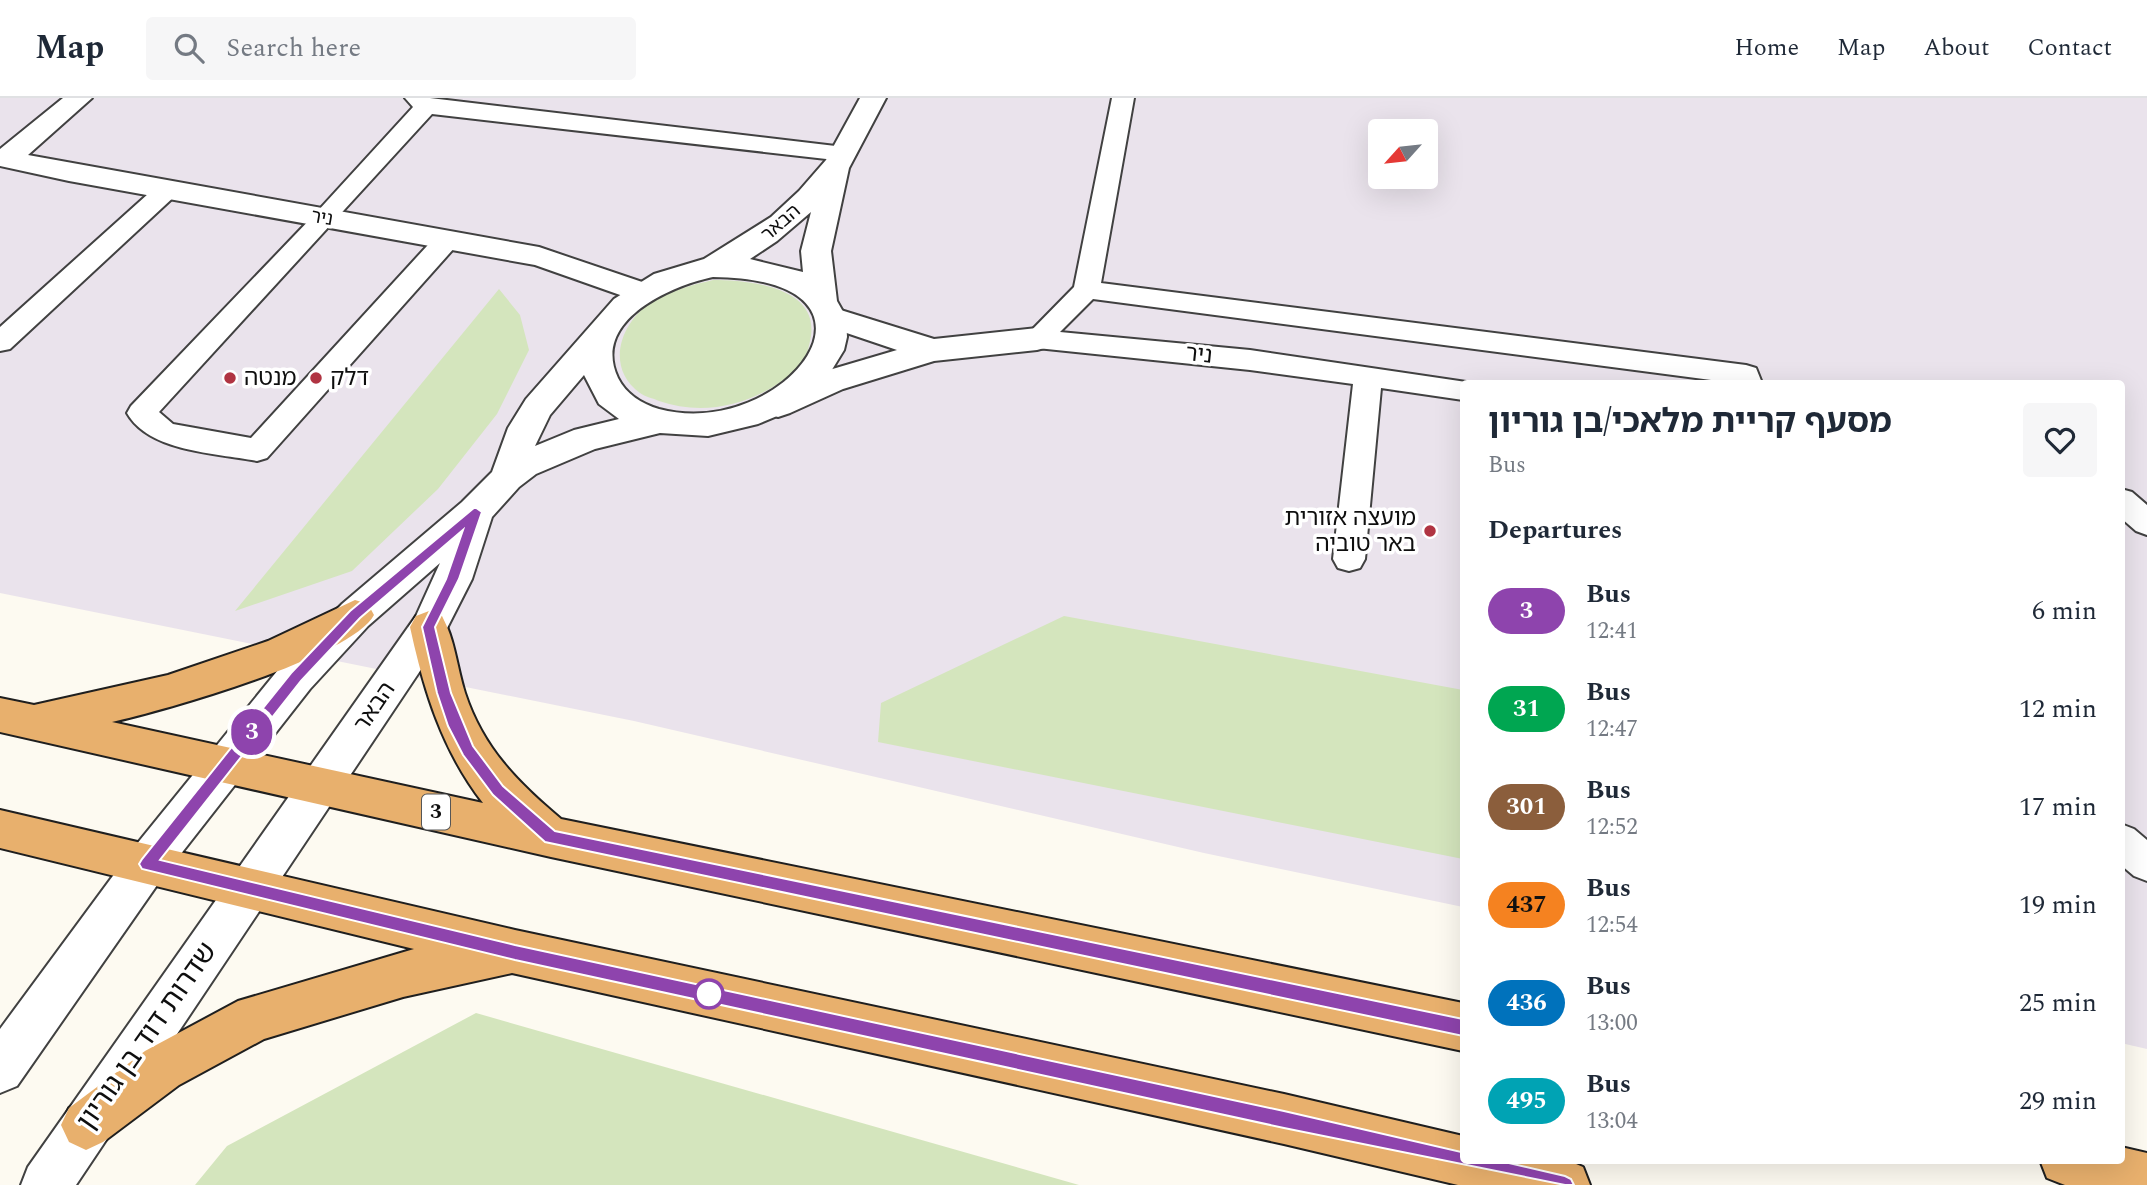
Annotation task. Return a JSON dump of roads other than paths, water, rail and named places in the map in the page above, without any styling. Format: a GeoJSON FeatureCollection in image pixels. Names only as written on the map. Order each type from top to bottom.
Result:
{"type":"FeatureCollection","features":[{"type":"Feature","properties":{"kind":"highway"},"geometry":{"type":"LineString","coordinates":[[14,718],[120,706],[184,689],[270,660],[355,615]]}},
{"type":"Feature","properties":{"kind":"highway"},"geometry":{"type":"LineString","coordinates":[[429,627],[444,693],[455,726],[468,751],[498,790],[551,837]]}},
{"type":"Feature","properties":{"kind":"highway","name":"3"},"geometry":{"type":"LineString","coordinates":[[14,718],[551,837],[1460,1026]]}},
{"type":"Feature","properties":{"kind":"highway"},"geometry":{"type":"LineString","coordinates":[[0,829],[515,952],[1284,1119],[1460,1160]]}},
{"type":"Feature","properties":{"kind":"highway"},"geometry":{"type":"LineString","coordinates":[[86,1125],[162,1068],[255,1018],[403,974],[515,952]]}},
{"type":"Feature","properties":{"kind":"highway"},"geometry":{"type":"LineString","coordinates":[[1475,1164],[1564,1185]]}},
{"type":"Feature","properties":{"kind":"highway"},"geometry":{"type":"LineString","coordinates":[[2083,1164],[2147,1178]]}},
{"type":"Feature","properties":{"kind":"street"},"geometry":{"type":"LineString","coordinates":[[4,158],[79,98]]}},
{"type":"Feature","properties":{"kind":"street","name":"הבאר"},"geometry":{"type":"LineString","coordinates":[[826,309],[816,251],[840,160],[873,98]]}},
{"type":"Feature","properties":{"kind":"street","name":"ניר"},"geometry":{"type":"LineString","coordinates":[[4,158],[167,190],[539,256],[640,292]]}},
{"type":"Feature","properties":{"kind":"street","name":"הבאר"},"geometry":{"type":"LineString","coordinates":[[713,267],[760,242],[785,221],[840,160]]}},
{"type":"Feature","properties":{"kind":"street"},"geometry":{"type":"LineString","coordinates":[[713,267],[747,267],[777,272],[804,284],[826,309],[832,340],[823,364],[805,386],[778,405],[749,416],[719,423],[689,425],[660,421],[633,412],[612,397],[599,379],[595,358],[600,336],[615,313],[640,292],[662,281],[713,267]]}},
{"type":"Feature","properties":{"kind":"street","name":"ניר"},"geometry":{"type":"LineString","coordinates":[[826,309],[933,349]]}},
{"type":"Feature","properties":{"kind":"street","name":"הבאר"},"geometry":{"type":"LineString","coordinates":[[507,478],[525,428],[538,407],[600,336]]}},
{"type":"Feature","properties":{"kind":"street","name":"ניר"},"geometry":{"type":"LineString","coordinates":[[778,405],[831,381],[933,349],[1037,339]]}},
{"type":"Feature","properties":{"kind":"street","name":"הבאר"},"geometry":{"type":"LineString","coordinates":[[226,765],[296,677],[355,615],[475,512],[507,478],[524,466],[586,439],[660,421]]}},
{"type":"Feature","properties":{"kind":"street","name":"הבאר"},"geometry":{"type":"LineString","coordinates":[[251,889],[429,627],[453,579],[475,512]]}},
{"type":"Feature","properties":{"kind":"street"},"geometry":{"type":"LineString","coordinates":[[0,1069],[147,864],[226,765]]}},
{"type":"Feature","properties":{"kind":"street","name":"שדרות דוד בן גוריון"},"geometry":{"type":"LineString","coordinates":[[46,1185],[251,889]]}},
{"type":"Feature","properties":{"kind":"lane"},"geometry":{"type":"LineString","coordinates":[[1037,339],[1087,290],[1124,98]]}},
{"type":"Feature","properties":{"kind":"lane"},"geometry":{"type":"LineString","coordinates":[[447,240],[257,450],[164,433],[141,413],[325,218],[421,102],[840,160]]}},
{"type":"Feature","properties":{"kind":"lane"},"geometry":{"type":"LineString","coordinates":[[0,342],[167,190]]}},
{"type":"Feature","properties":{"kind":"lane"},"geometry":{"type":"LineString","coordinates":[[1087,290],[1746,375],[1747,380]]}},
{"type":"Feature","properties":{"kind":"lane"},"geometry":{"type":"LineString","coordinates":[[1432,385],[1435,336]]}},
{"type":"Feature","properties":{"kind":"lane","name":"ניר"},"geometry":{"type":"LineString","coordinates":[[1037,339],[1250,360],[1460,390]]}},
{"type":"Feature","properties":{"kind":"lane"},"geometry":{"type":"LineString","coordinates":[[1349,559],[1367,376]]}},
{"type":"Feature","properties":{"kind":"lane"},"geometry":{"type":"LineString","coordinates":[[2125,504],[2147,523]]}},
{"type":"Feature","properties":{"kind":"lane"},"geometry":{"type":"LineString","coordinates":[[2125,845],[2147,864]]}},
{"type":"Feature","properties":{"kind":"place","name":"מנטה"},"geometry":{"type":"Point","coordinates":[230,378]}},
{"type":"Feature","properties":{"kind":"place","name":"דלק"},"geometry":{"type":"Point","coordinates":[316,378]}},
{"type":"Feature","properties":{"kind":"place","name":"מועצה אזורית באר טוביה"},"geometry":{"type":"Point","coordinates":[1430,531]}}]}
